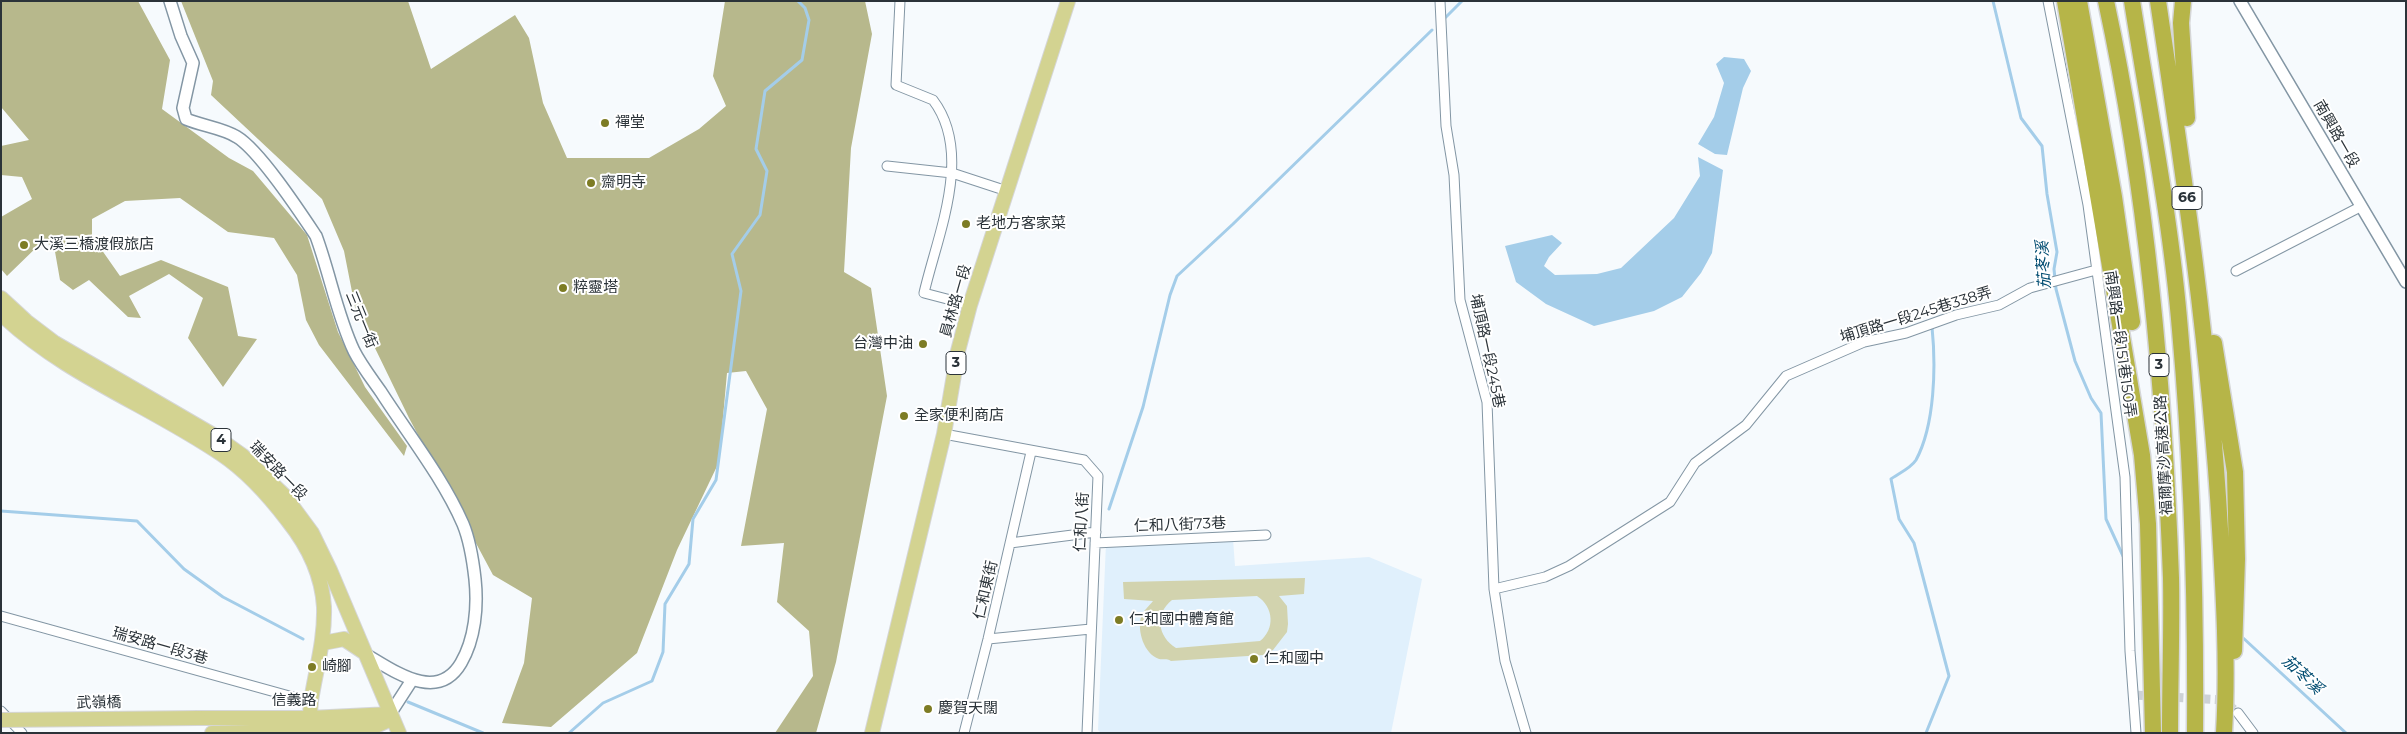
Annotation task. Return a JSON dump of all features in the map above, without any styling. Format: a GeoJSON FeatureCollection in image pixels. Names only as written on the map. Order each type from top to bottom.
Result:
{"type":"FeatureCollection","features":[{"type":"Feature","properties":{"kind":"highway"},"geometry":{"type":"LineString","coordinates":[[2065,1],[2142,455]]}},
{"type":"Feature","properties":{"kind":"highway"},"geometry":{"type":"LineString","coordinates":[[2080,1],[2124,264],[2138,373],[2148,524],[2153,733]]}},
{"type":"Feature","properties":{"kind":"highway","name":"福爾摩沙高速公路"},"geometry":{"type":"LineString","coordinates":[[2106,1],[2119,60],[2147,247],[2158,355],[2171,580],[2170,733]]}},
{"type":"Feature","properties":{"kind":"highway","name":"福爾摩沙高速公路"},"geometry":{"type":"LineString","coordinates":[[2132,1],[2165,202],[2180,328],[2191,487],[2195,733]]}},
{"type":"Feature","properties":{"kind":"highway","name":"66"},"geometry":{"type":"LineString","coordinates":[[2158,1],[2187,198],[2210,396],[2222,562],[2226,695]]}},
{"type":"Feature","properties":{"kind":"highway"},"geometry":{"type":"LineString","coordinates":[[2166,1],[2187,118]]}},
{"type":"Feature","properties":{"kind":"highway"},"geometry":{"type":"LineString","coordinates":[[2183,1],[2181,23],[2187,118],[2207,306],[2235,472],[2236,629],[2232,674],[2226,695],[2224,733]]}},
{"type":"Feature","properties":{"kind":"main road","name":"員林路一段"},"geometry":{"type":"LineString","coordinates":[[872,733],[944,434],[958,351],[970,305],[1068,1]]}},
{"type":"Feature","properties":{"kind":"main road","name":"瑞安路一段"},"geometry":{"type":"LineString","coordinates":[[1,298],[26,321],[55,343],[215,436],[244,456],[277,489],[312,533],[399,733]]}},
{"type":"Feature","properties":{"kind":"main road","name":"瑞安路一段"},"geometry":{"type":"LineString","coordinates":[[1,314],[40,348],[222,455],[266,493],[300,536],[313,560],[324,606],[324,643],[311,702],[310,729]]}},
{"type":"Feature","properties":{"kind":"main road"},"geometry":{"type":"LineString","coordinates":[[324,643],[344,639],[365,654]]}},
{"type":"Feature","properties":{"kind":"main road"},"geometry":{"type":"LineString","coordinates":[[310,729],[376,726],[387,721],[390,714]]}},
{"type":"Feature","properties":{"kind":"main road","name":"信義路"},"geometry":{"type":"LineString","coordinates":[[198,718],[310,729]]}},
{"type":"Feature","properties":{"kind":"main road","name":"武嶺橋"},"geometry":{"type":"LineString","coordinates":[[1,720],[198,718]]}},
{"type":"Feature","properties":{"kind":"main road","name":"信義路"},"geometry":{"type":"LineString","coordinates":[[212,733],[310,729]]}},
{"type":"Feature","properties":{"kind":"street","name":"三元一街"},"geometry":{"type":"LineString","coordinates":[[170,1],[181,36],[193,63],[183,108],[186,119],[236,136],[252,150],[305,219],[319,243],[331,286],[354,352],[446,492],[463,525],[472,560],[477,596],[475,621],[460,666],[451,676],[441,681],[429,683],[412,680],[365,654]]}},
{"type":"Feature","properties":{"kind":"street"},"geometry":{"type":"LineString","coordinates":[[900,1],[896,85],[934,100],[946,125],[952,173],[949,202],[924,293],[970,305]]}},
{"type":"Feature","properties":{"kind":"street","name":"埔頂路一段245巷"},"geometry":{"type":"LineString","coordinates":[[1440,1],[1446,126],[1454,175],[1460,300],[1487,402],[1491,557],[1494,589],[1504,660],[1526,733]]}},
{"type":"Feature","properties":{"kind":"street","name":"南興路一段151巷150弄"},"geometry":{"type":"LineString","coordinates":[[2048,1],[2085,186],[2125,477],[2130,651],[2136,733]]}},
{"type":"Feature","properties":{"kind":"street","name":"南興路一段"},"geometry":{"type":"LineString","coordinates":[[2240,1],[2406,282]]}},
{"type":"Feature","properties":{"kind":"street"},"geometry":{"type":"LineString","coordinates":[[887,166],[952,173],[1007,191]]}},
{"type":"Feature","properties":{"kind":"street"},"geometry":{"type":"LineString","coordinates":[[2236,271],[2360,207]]}},
{"type":"Feature","properties":{"kind":"street","name":"埔頂路一段245巷338弄"},"geometry":{"type":"LineString","coordinates":[[1494,589],[1545,577],[1569,566],[1670,502],[1695,463],[1746,425],[1786,376],[1864,342],[1906,332],[1956,315],[2000,305],[2030,288],[2062,277],[2096,270]]}},
{"type":"Feature","properties":{"kind":"street","name":"仁和八街"},"geometry":{"type":"LineString","coordinates":[[944,434],[1031,452],[1084,460],[1092,466],[1098,476],[1087,733]]}},
{"type":"Feature","properties":{"kind":"street","name":"仁和東街"},"geometry":{"type":"LineString","coordinates":[[964,733],[988,639],[1031,452]]}},
{"type":"Feature","properties":{"kind":"street"},"geometry":{"type":"LineString","coordinates":[[1010,543],[1096,532]]}},
{"type":"Feature","properties":{"kind":"street","name":"仁和八街73巷"},"geometry":{"type":"LineString","coordinates":[[1095,543],[1266,535]]}},
{"type":"Feature","properties":{"kind":"street","name":"瑞安路一段3巷"},"geometry":{"type":"LineString","coordinates":[[1,616],[311,702]]}},
{"type":"Feature","properties":{"kind":"street"},"geometry":{"type":"LineString","coordinates":[[988,639],[1091,629]]}},
{"type":"Feature","properties":{"kind":"street"},"geometry":{"type":"LineString","coordinates":[[390,714],[412,680]]}},
{"type":"Feature","properties":{"kind":"street"},"geometry":{"type":"LineString","coordinates":[[1,711],[22,733]]}},
{"type":"Feature","properties":{"kind":"street"},"geometry":{"type":"LineString","coordinates":[[2238,713],[2253,733]]}},
{"type":"Feature","properties":{"kind":"shaded area","name":"仁和國中"},"geometry":{"type":"Polygon","coordinates":[[[1233,539],[1235,566],[1369,557],[1422,579],[1391,733],[1101,733],[1098,730],[1106,543],[1233,539]]]}},
{"type":"Feature","properties":{"kind":"green space"},"geometry":{"type":"Polygon","coordinates":[[[1,1],[138,1],[170,60],[162,109],[229,158],[253,171],[307,235],[338,332],[365,387],[407,446],[404,456],[319,345],[306,320],[297,275],[274,238],[228,232],[180,198],[125,201],[92,219],[92,236],[120,276],[161,260],[228,287],[238,336],[257,339],[223,387],[188,338],[203,298],[169,274],[129,296],[141,318],[128,317],[89,280],[73,290],[60,280],[54,246],[42,242],[7,276],[1,269],[1,217],[32,199],[22,177],[1,175],[1,146],[29,140],[1,107],[1,1]]]}},
{"type":"Feature","properties":{"kind":"green space"},"geometry":{"type":"Polygon","coordinates":[[[181,1],[408,1],[431,69],[515,15],[529,38],[543,103],[567,158],[649,158],[699,129],[726,106],[713,76],[725,1],[865,1],[872,34],[851,148],[844,272],[871,288],[887,396],[836,662],[816,733],[775,733],[813,676],[809,631],[777,602],[784,543],[741,546],[767,409],[746,371],[727,373],[719,462],[677,550],[637,653],[551,727],[502,723],[524,663],[532,598],[493,575],[409,418],[355,307],[344,251],[322,199],[211,95],[213,81],[181,1]]]}},
{"type":"Feature","properties":{"kind":"green space"},"geometry":{"type":"Polygon","coordinates":[[[1305,578],[1304,594],[1279,596],[1287,606],[1288,624],[1287,632],[1273,650],[1263,655],[1171,661],[1159,659],[1149,652],[1141,635],[1141,617],[1153,601],[1124,599],[1123,582],[1305,578]],[[1257,596],[1172,600],[1162,612],[1160,625],[1165,638],[1176,648],[1260,641],[1265,636],[1270,624],[1269,612],[1263,601],[1257,596]]]}},
{"type":"Feature","properties":{"kind":"water"},"geometry":{"type":"Polygon","coordinates":[[[1724,57],[1744,59],[1751,71],[1743,88],[1727,155],[1715,154],[1698,144],[1714,117],[1724,83],[1716,64],[1724,57]]]}},
{"type":"Feature","properties":{"kind":"water"},"geometry":{"type":"Polygon","coordinates":[[[1698,157],[1723,170],[1712,253],[1701,273],[1682,297],[1654,311],[1594,326],[1546,304],[1516,282],[1505,246],[1552,235],[1562,243],[1549,257],[1544,266],[1555,275],[1597,274],[1621,268],[1674,218],[1700,176],[1698,157]]]}},
{"type":"Feature","properties":{"kind":"waterway"},"geometry":{"type":"LineString","coordinates":[[569,733],[603,703],[652,681],[663,652],[665,604],[689,564],[693,519],[716,480],[741,291],[732,254],[760,215],[767,171],[756,149],[765,91],[802,60],[809,20],[805,8],[798,1]]}},
{"type":"Feature","properties":{"kind":"waterway"},"geometry":{"type":"LineString","coordinates":[[1444,19],[1462,1]]}},
{"type":"Feature","properties":{"kind":"waterway","name":"茄苳溪"},"geometry":{"type":"LineString","coordinates":[[1993,1],[2021,118],[2042,146],[2047,194],[2057,252],[2054,269],[2056,289],[2075,361],[2091,398],[2101,413],[2106,519],[2123,556]]}},
{"type":"Feature","properties":{"kind":"waterway"},"geometry":{"type":"LineString","coordinates":[[1109,509],[1143,407],[1170,295],[1177,276],[1432,30]]}},
{"type":"Feature","properties":{"kind":"waterway"},"geometry":{"type":"LineString","coordinates":[[1926,733],[1949,676],[1914,543],[1899,519],[1891,479],[1914,463],[1927,430],[1934,377],[1932,327]]}},
{"type":"Feature","properties":{"kind":"waterway"},"geometry":{"type":"LineString","coordinates":[[1,511],[137,521],[184,569],[223,597],[303,639]]}},
{"type":"Feature","properties":{"kind":"waterway","name":"茄苳溪"},"geometry":{"type":"LineString","coordinates":[[2241,636],[2346,733]]}},
{"type":"Feature","properties":{"kind":"waterway"},"geometry":{"type":"LineString","coordinates":[[408,702],[483,733]]}},
{"type":"Feature","properties":{"kind":"tunnel"},"geometry":{"type":"LineString","coordinates":[[2134,695],[2223,700],[2238,713]]}},
{"type":"Feature","properties":{"kind":"place","name":"禪堂"},"geometry":{"type":"Point","coordinates":[605,123]}},
{"type":"Feature","properties":{"kind":"place","name":"齋明寺"},"geometry":{"type":"Point","coordinates":[591,183]}},
{"type":"Feature","properties":{"kind":"place","name":"老地方客家菜"},"geometry":{"type":"Point","coordinates":[966,224]}},
{"type":"Feature","properties":{"kind":"place","name":"大溪三橋渡假旅店"},"geometry":{"type":"Point","coordinates":[24,245]}},
{"type":"Feature","properties":{"kind":"place","name":"粹靈塔"},"geometry":{"type":"Point","coordinates":[563,288]}},
{"type":"Feature","properties":{"kind":"place","name":"台灣中油"},"geometry":{"type":"Point","coordinates":[923,344]}},
{"type":"Feature","properties":{"kind":"place","name":"全家便利商店"},"geometry":{"type":"Point","coordinates":[904,416]}},
{"type":"Feature","properties":{"kind":"place","name":"仁和國中體育館"},"geometry":{"type":"Point","coordinates":[1119,620]}},
{"type":"Feature","properties":{"kind":"place","name":"仁和國中"},"geometry":{"type":"Point","coordinates":[1254,659]}},
{"type":"Feature","properties":{"kind":"place","name":"崎腳"},"geometry":{"type":"Point","coordinates":[312,667]}},
{"type":"Feature","properties":{"kind":"place","name":"慶賀天闊"},"geometry":{"type":"Point","coordinates":[928,709]}}]}
